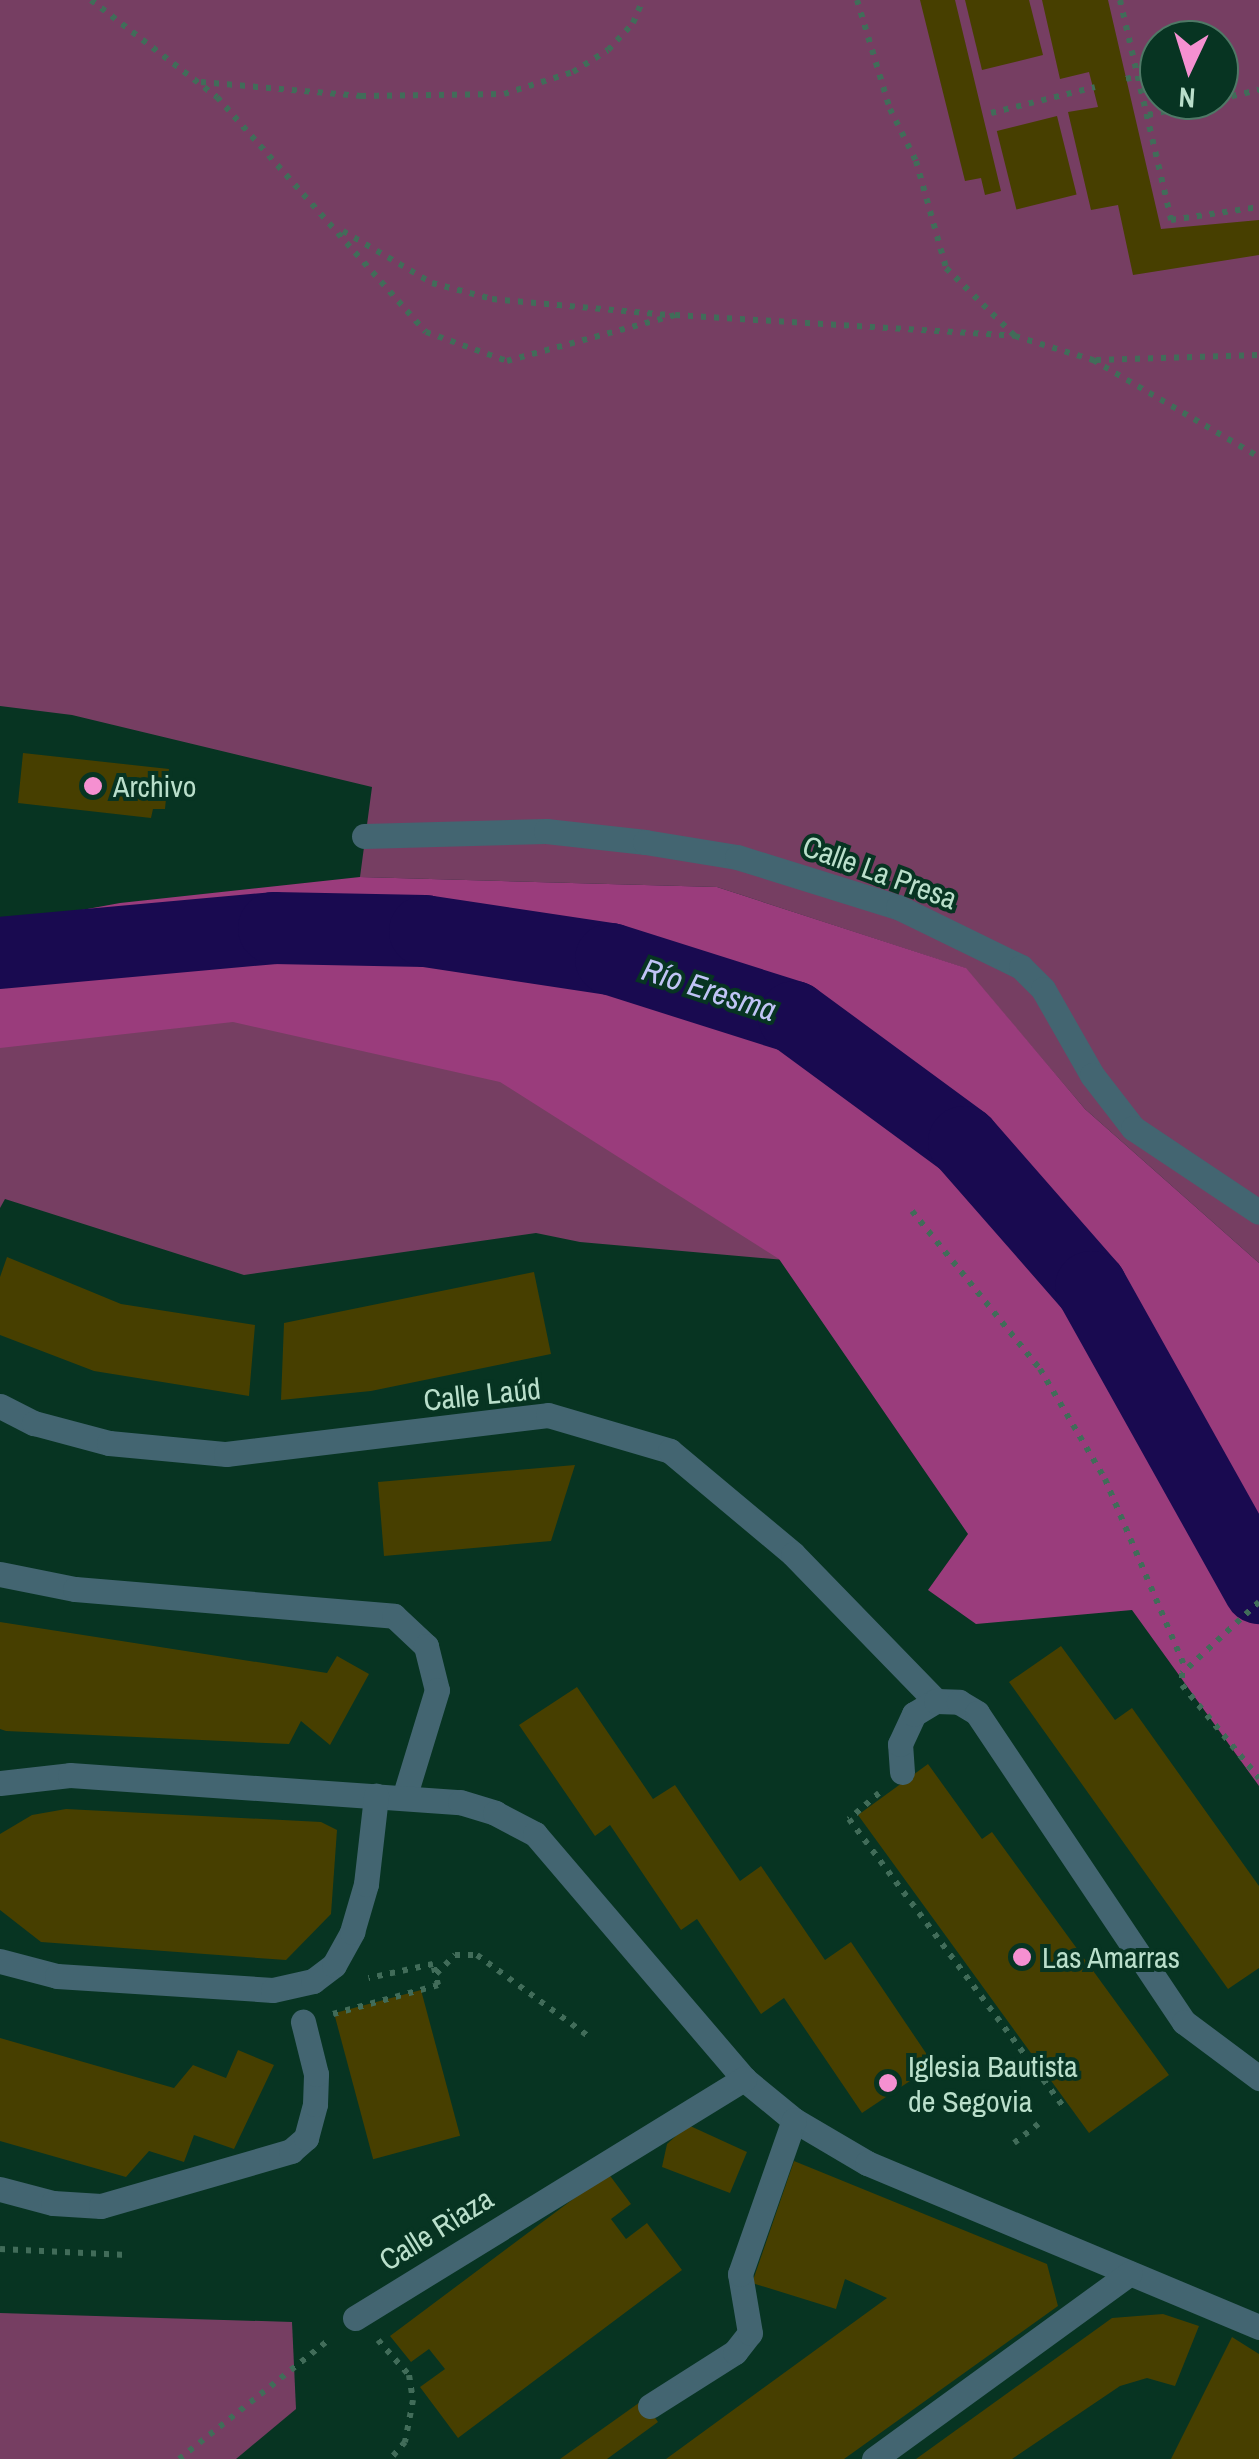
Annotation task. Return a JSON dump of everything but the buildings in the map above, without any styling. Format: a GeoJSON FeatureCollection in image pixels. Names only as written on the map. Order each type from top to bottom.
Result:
{"type":"FeatureCollection","features":[{"type":"Feature","properties":{"kind":"street","name":"Calle La Presa"},"geometry":{"type":"LineString","coordinates":[[364,836],[546,832],[645,842],[737,858],[916,915],[1021,967],[1043,989],[1092,1075],[1133,1128],[1259,1212]]}},
{"type":"Feature","properties":{"kind":"street","name":"Calle Laúd"},"geometry":{"type":"LineString","coordinates":[[0,1406],[34,1423],[109,1444],[226,1454],[548,1415],[670,1452],[793,1554],[936,1701],[959,1702],[978,1714],[1184,2022],[1259,2078]]}},
{"type":"Feature","properties":{"kind":"street"},"geometry":{"type":"LineString","coordinates":[[0,1574],[75,1588],[394,1616],[426,1646],[436,1690],[404,1798]]}},
{"type":"Feature","properties":{"kind":"street"},"geometry":{"type":"LineString","coordinates":[[902,1772],[904,1727],[936,1701]]}},
{"type":"Feature","properties":{"kind":"street"},"geometry":{"type":"LineString","coordinates":[[0,1783],[70,1775],[460,1802],[535,1834],[744,2079],[794,2120],[867,2163],[1259,2327]]}},
{"type":"Feature","properties":{"kind":"street"},"geometry":{"type":"LineString","coordinates":[[0,1961],[57,1976],[273,1990],[313,1980],[334,1965],[352,1932],[366,1884],[376,1796]]}},
{"type":"Feature","properties":{"kind":"street"},"geometry":{"type":"LineString","coordinates":[[0,2188],[53,2203],[101,2206],[291,2150],[306,2138],[316,2104],[316,2074],[303,2022]]}},
{"type":"Feature","properties":{"kind":"street","name":"Calle Riaza"},"geometry":{"type":"LineString","coordinates":[[355,2318],[744,2079]]}},
{"type":"Feature","properties":{"kind":"street"},"geometry":{"type":"LineString","coordinates":[[650,2406],[735,2352],[750,2333],[740,2274],[794,2120]]}},
{"type":"Feature","properties":{"kind":"street"},"geometry":{"type":"LineString","coordinates":[[874,2459],[1130,2273]]}},
{"type":"Feature","properties":{"kind":"path"},"geometry":{"type":"LineString","coordinates":[[91,0],[200,82],[335,226],[426,332],[507,361],[675,316]]}},
{"type":"Feature","properties":{"kind":"path"},"geometry":{"type":"LineString","coordinates":[[200,82],[361,96],[504,94],[574,72],[608,50],[633,24],[643,0]]}},
{"type":"Feature","properties":{"kind":"path"},"geometry":{"type":"LineString","coordinates":[[857,0],[890,108],[916,161],[946,268],[1016,336]]}},
{"type":"Feature","properties":{"kind":"path"},"geometry":{"type":"LineString","coordinates":[[1120,0],[1139,80]]}},
{"type":"Feature","properties":{"kind":"path"},"geometry":{"type":"LineString","coordinates":[[1126,79],[1138,76]]}},
{"type":"Feature","properties":{"kind":"path"},"geometry":{"type":"LineString","coordinates":[[991,113],[1095,87]]}},
{"type":"Feature","properties":{"kind":"path"},"geometry":{"type":"LineString","coordinates":[[1148,120],[1171,220],[1259,207]]}},
{"type":"Feature","properties":{"kind":"path"},"geometry":{"type":"LineString","coordinates":[[335,226],[432,283],[462,291],[602,313],[1016,336],[1093,360],[1259,457]]}},
{"type":"Feature","properties":{"kind":"path"},"geometry":{"type":"LineString","coordinates":[[1093,360],[1259,355]]}},
{"type":"Feature","properties":{"kind":"path"},"geometry":{"type":"LineString","coordinates":[[912,1211],[1040,1369],[1105,1479],[1184,1665],[1182,1685],[1259,1778]]}},
{"type":"Feature","properties":{"kind":"path"},"geometry":{"type":"LineString","coordinates":[[1184,1665],[1259,1602]]}},
{"type":"Feature","properties":{"kind":"path"},"geometry":{"type":"LineString","coordinates":[[902,1772],[849,1819],[1062,2105]]}},
{"type":"Feature","properties":{"kind":"path"},"geometry":{"type":"LineString","coordinates":[[435,1974],[455,1955],[478,1955],[590,2038]]}},
{"type":"Feature","properties":{"kind":"path"},"geometry":{"type":"LineString","coordinates":[[303,2022],[438,1985],[432,1964],[368,1978]]}},
{"type":"Feature","properties":{"kind":"path"},"geometry":{"type":"LineString","coordinates":[[1014,2143],[1038,2124]]}},
{"type":"Feature","properties":{"kind":"path"},"geometry":{"type":"LineString","coordinates":[[0,2248],[126,2255]]}},
{"type":"Feature","properties":{"kind":"path"},"geometry":{"type":"LineString","coordinates":[[179,2459],[355,2318],[409,2375],[413,2400],[404,2442],[390,2459]]}},
{"type":"Feature","properties":{"kind":"shaded area"},"geometry":{"type":"Polygon","coordinates":[[[0,0],[1259,0],[1259,1263],[1085,1109],[965,968],[717,887],[360,877],[372,787],[72,715],[0,706],[0,0]]]}},
{"type":"Feature","properties":{"kind":"shaded area"},"geometry":{"type":"Polygon","coordinates":[[[360,877],[717,887],[966,968],[1085,1109],[1259,1263],[1259,1786],[1132,1610],[976,1624],[928,1590],[968,1534],[779,1259],[500,1082],[233,1022],[0,1048],[0,925],[120,903],[360,877]]]}},
{"type":"Feature","properties":{"kind":"shaded area"},"geometry":{"type":"Polygon","coordinates":[[[117,940],[1091,1287],[580,1242],[536,1233],[244,1275],[5,1199],[0,1208],[0,953],[117,940]]]}},
{"type":"Feature","properties":{"kind":"shaded area"},"geometry":{"type":"Polygon","coordinates":[[[0,2313],[292,2322],[296,2409],[236,2459],[0,2459],[0,2313]]]}},
{"type":"Feature","properties":{"kind":"waterway","name":"Río Eresma"},"geometry":{"type":"LineString","coordinates":[[0,953],[274,928],[425,931],[611,959],[794,1017],[964,1142],[1091,1287],[1259,1588]]}},
{"type":"Feature","properties":{"kind":"place","name":"Archivo"},"geometry":{"type":"Point","coordinates":[93,786]}},
{"type":"Feature","properties":{"kind":"place","name":"Las Amarras"},"geometry":{"type":"Point","coordinates":[1022,1957]}},
{"type":"Feature","properties":{"kind":"place","name":"Iglesia Bautista de Segovia"},"geometry":{"type":"Point","coordinates":[888,2083]}}]}
